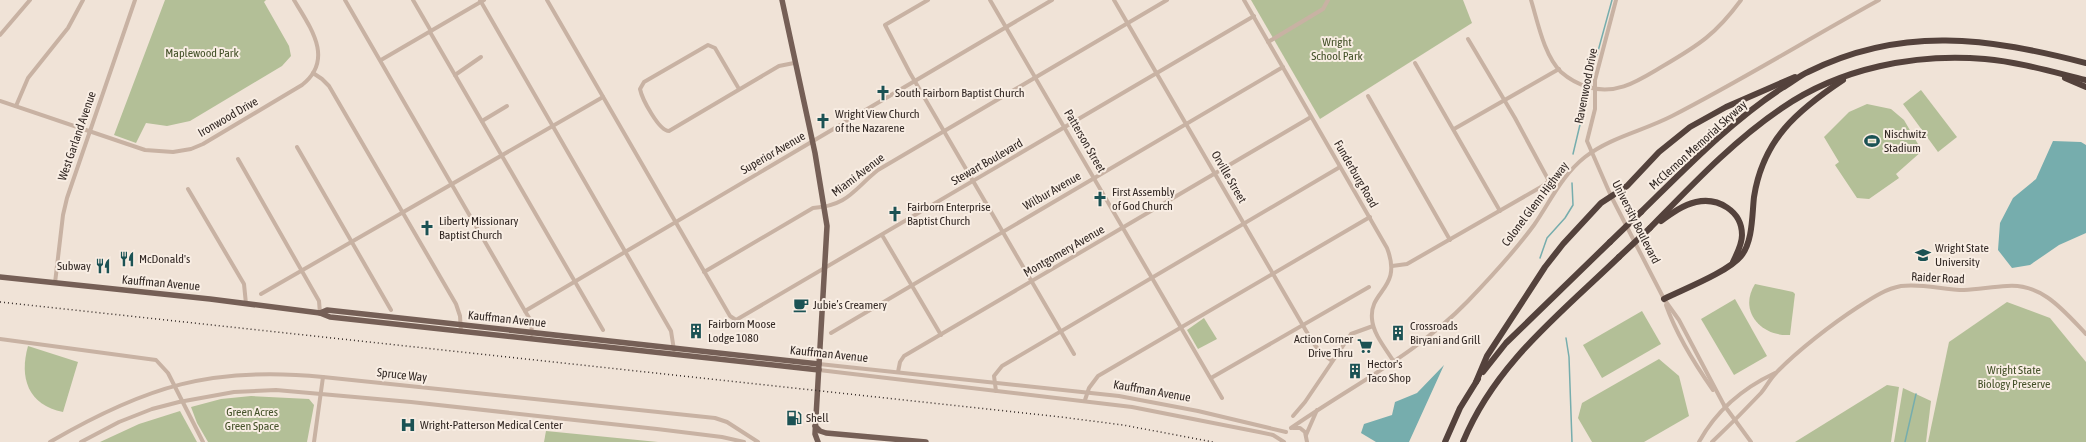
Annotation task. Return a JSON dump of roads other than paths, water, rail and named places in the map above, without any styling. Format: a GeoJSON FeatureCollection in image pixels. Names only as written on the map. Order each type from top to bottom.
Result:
{"type":"FeatureCollection","features":[{"type":"Feature","properties":{"kind":"highway","name":"McClernon Memorial Skyway"},"geometry":{"type":"LineString","coordinates":[[1444,442],[1460,408],[1476,382],[1506,343],[1736,122],[1770,96],[1807,72],[1867,50],[1894,44],[1939,40],[1978,41],[2003,44],[2086,63]]}},
{"type":"Feature","properties":{"kind":"highway","name":"McClernon Memorial Skyway"},"geometry":{"type":"LineString","coordinates":[[1463,442],[1483,402],[1509,365],[1550,322],[1711,168],[1762,122],[1792,101],[1816,88],[1849,76],[1897,63],[1951,58],[1985,59],[2086,80]]}},
{"type":"Feature","properties":{"kind":"highway"},"geometry":{"type":"LineString","coordinates":[[1476,382],[1487,356],[1545,267],[1563,244],[1601,203],[1626,186],[1659,152],[1690,126],[1763,89],[1807,72]]}},
{"type":"Feature","properties":{"kind":"highway"},"geometry":{"type":"LineString","coordinates":[[2054,73],[2086,87]]}},
{"type":"Feature","properties":{"kind":"highway"},"geometry":{"type":"LineString","coordinates":[[1664,299],[1741,257],[1746,249],[1756,186],[1774,143],[1789,122],[1804,107],[1849,76]]}},
{"type":"Feature","properties":{"kind":"highway"},"geometry":{"type":"LineString","coordinates":[[1650,228],[1691,203],[1706,200],[1718,202],[1732,211],[1740,225],[1741,244],[1734,262]]}},
{"type":"Feature","properties":{"kind":"main road"},"geometry":{"type":"LineString","coordinates":[[782,0],[794,63],[813,142],[824,208],[827,239],[815,426],[815,434],[818,442]]}},
{"type":"Feature","properties":{"kind":"main road","name":"Kauffman Avenue"},"geometry":{"type":"LineString","coordinates":[[0,277],[246,304],[320,313],[338,318],[674,356],[819,367]]}},
{"type":"Feature","properties":{"kind":"main road","name":"Kauffman Avenue"},"geometry":{"type":"LineString","coordinates":[[320,313],[327,310],[675,348],[819,367]]}},
{"type":"Feature","properties":{"kind":"main road"},"geometry":{"type":"LineString","coordinates":[[815,426],[826,433],[926,442]]}},
{"type":"Feature","properties":{"kind":"street"},"geometry":{"type":"LineString","coordinates":[[0,35],[30,0]]}},
{"type":"Feature","properties":{"kind":"street"},"geometry":{"type":"LineString","coordinates":[[16,106],[28,78],[68,28],[83,0]]}},
{"type":"Feature","properties":{"kind":"street","name":"West Garland Avenue"},"geometry":{"type":"LineString","coordinates":[[55,283],[64,207],[135,0]]}},
{"type":"Feature","properties":{"kind":"street"},"geometry":{"type":"LineString","coordinates":[[294,0],[314,34],[317,44],[318,60],[313,74],[322,79],[329,86],[456,304],[461,325],[461,332]]}},
{"type":"Feature","properties":{"kind":"street"},"geometry":{"type":"LineString","coordinates":[[346,0],[525,311],[530,321],[532,340]]}},
{"type":"Feature","properties":{"kind":"street"},"geometry":{"type":"LineString","coordinates":[[413,0],[603,330]]}},
{"type":"Feature","properties":{"kind":"street"},"geometry":{"type":"LineString","coordinates":[[547,0],[704,272]]}},
{"type":"Feature","properties":{"kind":"street"},"geometry":{"type":"LineString","coordinates":[[928,0],[885,25],[915,81],[1033,281],[1074,354]]}},
{"type":"Feature","properties":{"kind":"street","name":"Patterson Street"},"geometry":{"type":"LineString","coordinates":[[990,0],[1124,227],[1222,398]]}},
{"type":"Feature","properties":{"kind":"street","name":"Superior Avenue"},"geometry":{"type":"LineString","coordinates":[[525,311],[1052,0]]}},
{"type":"Feature","properties":{"kind":"street","name":"Orville Street"},"geometry":{"type":"LineString","coordinates":[[1114,0],[1216,173],[1316,348],[1332,360]]}},
{"type":"Feature","properties":{"kind":"street","name":"Miami Avenue"},"geometry":{"type":"LineString","coordinates":[[704,272],[813,208],[831,207],[849,196],[878,170],[1167,0]]}},
{"type":"Feature","properties":{"kind":"street","name":"Funderburg Road"},"geometry":{"type":"LineString","coordinates":[[1244,0],[1387,248],[1392,266]]}},
{"type":"Feature","properties":{"kind":"street"},"geometry":{"type":"LineString","coordinates":[[1268,42],[1323,9],[1328,0]]}},
{"type":"Feature","properties":{"kind":"street"},"geometry":{"type":"LineString","coordinates":[[1531,0],[1547,48],[1558,69],[1574,81],[1595,89],[1611,90],[1628,86],[1697,46],[1718,29],[1741,0]]}},
{"type":"Feature","properties":{"kind":"street","name":"Ravenwood Drive"},"geometry":{"type":"LineString","coordinates":[[1591,153],[1587,136],[1595,108],[1595,80],[1616,0]]}},
{"type":"Feature","properties":{"kind":"street","name":"Colonel Glenn Highway"},"geometry":{"type":"LineString","coordinates":[[1286,432],[1317,410],[1394,362],[1439,328],[1468,301],[1533,226],[1556,190],[1575,167],[1591,153],[1612,141],[1670,117],[1879,0]]}},
{"type":"Feature","properties":{"kind":"street"},"geometry":{"type":"LineString","coordinates":[[381,60],[482,1],[671,331],[675,348],[674,356]]}},
{"type":"Feature","properties":{"kind":"street","name":"Stewart Boulevard"},"geometry":{"type":"LineString","coordinates":[[704,272],[730,316],[734,320],[739,319],[1254,16]]}},
{"type":"Feature","properties":{"kind":"street"},"geometry":{"type":"LineString","coordinates":[[1394,362],[1373,326],[1372,313],[1392,275],[1392,266],[1407,264],[1450,240],[1545,185],[1549,178],[1505,100],[1468,39]]}},
{"type":"Feature","properties":{"kind":"street"},"geometry":{"type":"LineString","coordinates":[[739,89],[715,48],[710,45],[705,46],[644,82],[641,86],[643,98],[661,128],[667,131],[672,130],[778,66],[794,63]]}},
{"type":"Feature","properties":{"kind":"street"},"geometry":{"type":"LineString","coordinates":[[455,75],[481,57]]}},
{"type":"Feature","properties":{"kind":"street"},"geometry":{"type":"LineString","coordinates":[[1416,63],[1500,211]]}},
{"type":"Feature","properties":{"kind":"street","name":"Wilbur Avenue"},"geometry":{"type":"LineString","coordinates":[[830,333],[1283,67]]}},
{"type":"Feature","properties":{"kind":"street"},"geometry":{"type":"LineString","coordinates":[[1454,130],[1528,88],[1558,69]]}},
{"type":"Feature","properties":{"kind":"street","name":"Ironwood Drive"},"geometry":{"type":"LineString","coordinates":[[0,101],[153,151],[173,152],[191,149],[210,141],[302,85],[313,74]]}},
{"type":"Feature","properties":{"kind":"street"},"geometry":{"type":"LineString","coordinates":[[1368,96],[1450,240]]}},
{"type":"Feature","properties":{"kind":"street"},"geometry":{"type":"LineString","coordinates":[[261,294],[603,97]]}},
{"type":"Feature","properties":{"kind":"street"},"geometry":{"type":"LineString","coordinates":[[482,120],[507,106]]}},
{"type":"Feature","properties":{"kind":"street","name":"Montgomery Avenue"},"geometry":{"type":"LineString","coordinates":[[898,372],[900,362],[904,356],[1311,117]]}},
{"type":"Feature","properties":{"kind":"street"},"geometry":{"type":"LineString","coordinates":[[297,147],[390,310]]}},
{"type":"Feature","properties":{"kind":"street","name":"University Boulevard"},"geometry":{"type":"LineString","coordinates":[[1591,153],[1610,196],[1664,299],[1673,324],[1697,367],[1751,442]]}},
{"type":"Feature","properties":{"kind":"street"},"geometry":{"type":"LineString","coordinates":[[238,159],[319,301],[320,313]]}},
{"type":"Feature","properties":{"kind":"street"},"geometry":{"type":"LineString","coordinates":[[996,391],[994,381],[995,374],[999,368],[1340,167]]}},
{"type":"Feature","properties":{"kind":"street"},"geometry":{"type":"LineString","coordinates":[[188,189],[244,284],[246,304]]}},
{"type":"Feature","properties":{"kind":"street"},"geometry":{"type":"LineString","coordinates":[[1085,400],[1092,383],[1098,376],[1370,218]]}},
{"type":"Feature","properties":{"kind":"street"},"geometry":{"type":"LineString","coordinates":[[882,235],[941,335]]}},
{"type":"Feature","properties":{"kind":"street","name":"Raider Road"},"geometry":{"type":"LineString","coordinates":[[1712,442],[1735,421],[1762,392],[1776,373],[1839,319],[1880,294],[1902,286],[1923,286],[1965,290],[2007,286],[2027,288],[2040,292],[2053,301],[2086,334]]}},
{"type":"Feature","properties":{"kind":"street"},"geometry":{"type":"LineString","coordinates":[[1211,378],[1302,324],[1369,287]]}},
{"type":"Feature","properties":{"kind":"street","name":"University Boulevard"},"geometry":{"type":"LineString","coordinates":[[1664,299],[1679,320],[1725,407]]}},
{"type":"Feature","properties":{"kind":"street"},"geometry":{"type":"LineString","coordinates":[[1293,416],[1305,402],[1351,334],[1373,326]]}},
{"type":"Feature","properties":{"kind":"street"},"geometry":{"type":"LineString","coordinates":[[0,339],[156,360],[164,367],[203,442]]}},
{"type":"Feature","properties":{"kind":"street","name":"Kauffman Avenue"},"geometry":{"type":"LineString","coordinates":[[819,367],[898,372],[994,381],[1150,401],[1286,432]]}},
{"type":"Feature","properties":{"kind":"street","name":"Kauffman Avenue"},"geometry":{"type":"LineString","coordinates":[[819,367],[996,391],[1085,400],[1181,415],[1273,435],[1284,442]]}},
{"type":"Feature","properties":{"kind":"street","name":"Spruce Way"},"geometry":{"type":"LineString","coordinates":[[50,442],[113,407],[174,385],[239,374],[275,373],[715,418],[727,422],[758,442]]}},
{"type":"Feature","properties":{"kind":"street","name":"Raider Road"},"geometry":{"type":"LineString","coordinates":[[1699,442],[1710,423],[1725,407],[1755,382],[1776,373]]}},
{"type":"Feature","properties":{"kind":"street"},"geometry":{"type":"LineString","coordinates":[[314,442],[323,377]]}},
{"type":"Feature","properties":{"kind":"street"},"geometry":{"type":"LineString","coordinates":[[81,442],[131,417],[182,401],[214,394],[276,390],[321,393],[657,429],[722,437],[744,442]]}},
{"type":"Feature","properties":{"kind":"street"},"geometry":{"type":"LineString","coordinates":[[1306,435],[1317,410]]}},
{"type":"Feature","properties":{"kind":"street"},"geometry":{"type":"LineString","coordinates":[[1291,428],[1300,428],[1306,435],[1308,442]]}},
{"type":"Feature","properties":{"kind":"street"},"geometry":{"type":"LineString","coordinates":[[1284,442],[1286,432]]}},
{"type":"Feature","properties":{"kind":"street"},"geometry":{"type":"LineString","coordinates":[[55,442],[59,437]]}},
{"type":"Feature","properties":{"kind":"water"},"geometry":{"type":"Polygon","coordinates":[[[2053,141],[2081,142],[2086,145],[2086,233],[2059,245],[2030,265],[2012,268],[1998,250],[2000,223],[2013,198],[2036,179],[2053,141]]]}},
{"type":"Feature","properties":{"kind":"water"},"geometry":{"type":"Polygon","coordinates":[[[1444,365],[1409,442],[1376,442],[1361,433],[1364,424],[1392,415],[1395,402],[1417,393],[1444,365]]]}},
{"type":"Feature","properties":{"kind":"waterway"},"geometry":{"type":"LineString","coordinates":[[1589,84],[1612,0]]}},
{"type":"Feature","properties":{"kind":"waterway"},"geometry":{"type":"LineString","coordinates":[[1573,154],[1588,91]]}},
{"type":"Feature","properties":{"kind":"waterway"},"geometry":{"type":"LineString","coordinates":[[1540,258],[1547,238],[1565,218],[1573,205],[1572,183]]}},
{"type":"Feature","properties":{"kind":"waterway"},"geometry":{"type":"LineString","coordinates":[[1566,338],[1569,357],[1572,442]]}},
{"type":"Feature","properties":{"kind":"waterway"},"geometry":{"type":"LineString","coordinates":[[1905,442],[1916,394]]}},
{"type":"Feature","properties":{"kind":"railway"},"geometry":{"type":"LineString","coordinates":[[0,302],[1061,417],[1123,425],[1213,442]]}},
{"type":"Feature","properties":{"kind":"place","name":"South Fairborn Baptist Church"},"geometry":{"type":"Point","coordinates":[883,93]}},
{"type":"Feature","properties":{"kind":"place","name":"Wright View Church of the Nazarene"},"geometry":{"type":"Point","coordinates":[823,121]}},
{"type":"Feature","properties":{"kind":"place","name":"Nischwitz Stadium"},"geometry":{"type":"Point","coordinates":[1872,141]}},
{"type":"Feature","properties":{"kind":"place","name":"First Assembly of God Church"},"geometry":{"type":"Point","coordinates":[1100,199]}},
{"type":"Feature","properties":{"kind":"place","name":"Fairborn Enterprise Baptist Church"},"geometry":{"type":"Point","coordinates":[895,214]}},
{"type":"Feature","properties":{"kind":"place","name":"Liberty Missionary Baptist Church"},"geometry":{"type":"Point","coordinates":[427,228]}},
{"type":"Feature","properties":{"kind":"place","name":"Wright State University"},"geometry":{"type":"Point","coordinates":[1923,255]}},
{"type":"Feature","properties":{"kind":"place","name":"McDonald's"},"geometry":{"type":"Point","coordinates":[127,259]}},
{"type":"Feature","properties":{"kind":"place","name":"Subway"},"geometry":{"type":"Point","coordinates":[103,266]}},
{"type":"Feature","properties":{"kind":"place","name":"Jubie’s Creamery"},"geometry":{"type":"Point","coordinates":[801,305]}},
{"type":"Feature","properties":{"kind":"place","name":"Fairborn Moose Lodge 1080"},"geometry":{"type":"Point","coordinates":[696,331]}},
{"type":"Feature","properties":{"kind":"place","name":"Crossroads Biryani and Grill"},"geometry":{"type":"Point","coordinates":[1398,333]}},
{"type":"Feature","properties":{"kind":"place","name":"Action Corner Drive Thru"},"geometry":{"type":"Point","coordinates":[1365,346]}},
{"type":"Feature","properties":{"kind":"place","name":"Hector's Taco Shop"},"geometry":{"type":"Point","coordinates":[1355,371]}},
{"type":"Feature","properties":{"kind":"place","name":"Shell"},"geometry":{"type":"Point","coordinates":[794,418]}},
{"type":"Feature","properties":{"kind":"place","name":"Wright-Patterson Medical Center"},"geometry":{"type":"Point","coordinates":[408,425]}},
{"type":"Feature","properties":{"kind":"park label","name":"Wright School Park"},"geometry":{"type":"Point","coordinates":[1337,49]}},
{"type":"Feature","properties":{"kind":"park label","name":"Maplewood Park"},"geometry":{"type":"Point","coordinates":[202,53]}},
{"type":"Feature","properties":{"kind":"park label","name":"Wright State Biology Preserve"},"geometry":{"type":"Point","coordinates":[2014,377]}},
{"type":"Feature","properties":{"kind":"park label","name":"Green Acres Green Space"},"geometry":{"type":"Point","coordinates":[252,419]}}]}
